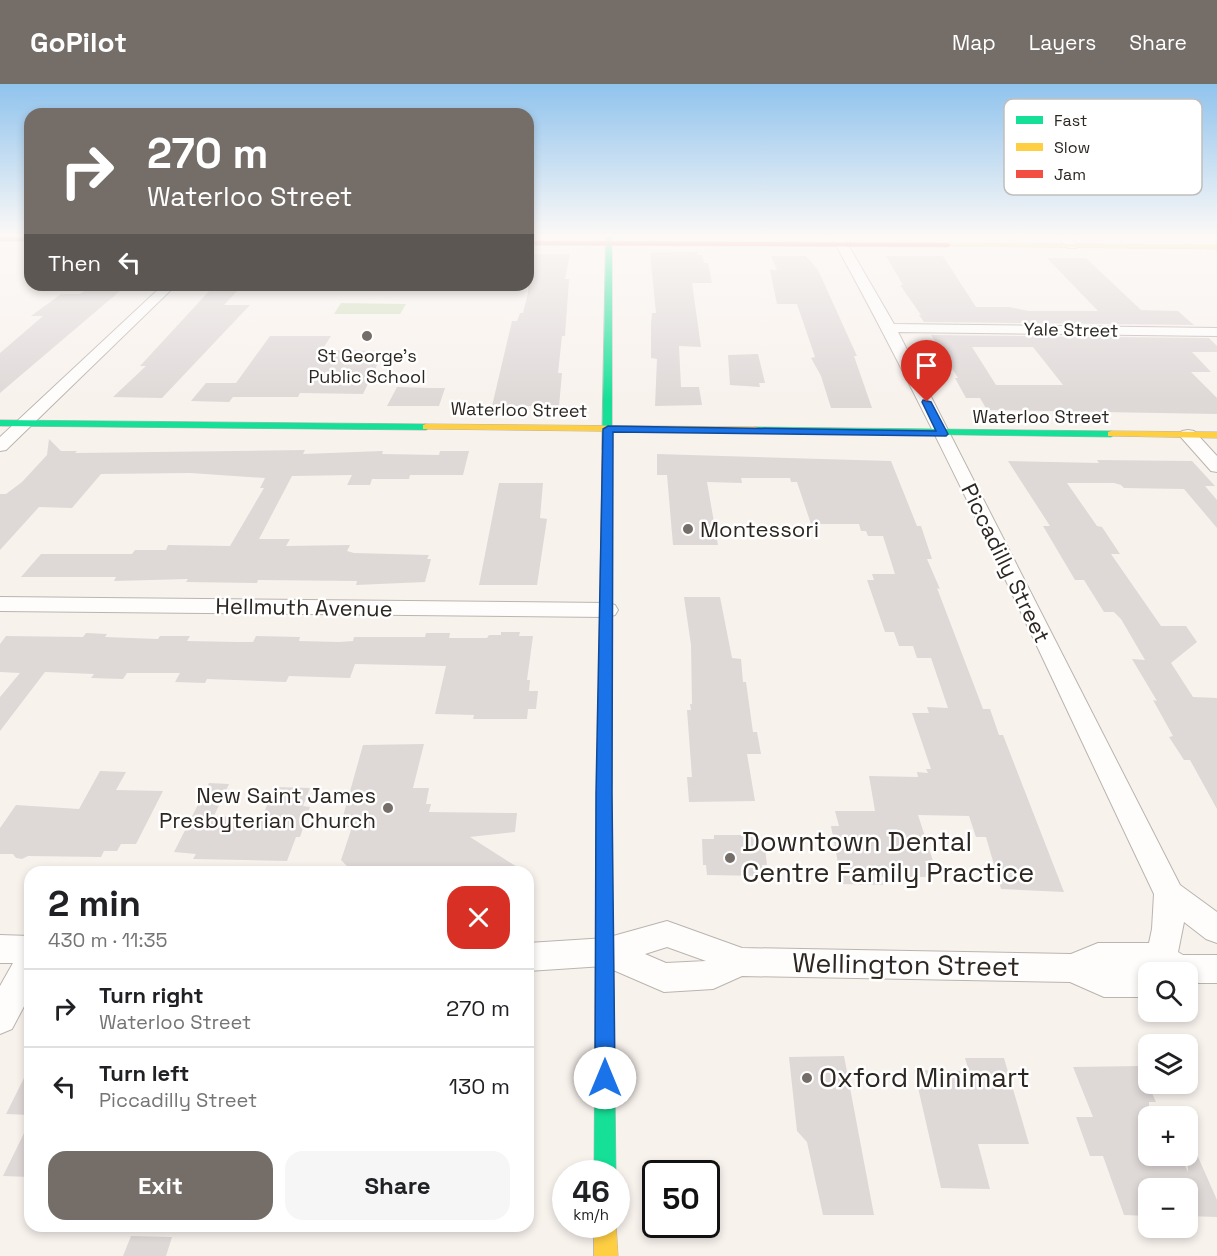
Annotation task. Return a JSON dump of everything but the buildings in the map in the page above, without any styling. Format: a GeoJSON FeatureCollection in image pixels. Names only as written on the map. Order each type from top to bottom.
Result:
{"type":"FeatureCollection","features":[{"type":"Feature","properties":{"kind":"street"},"geometry":{"type":"LineString","coordinates":[[0,446],[164,291]]}},
{"type":"Feature","properties":{"kind":"street"},"geometry":{"type":"LineString","coordinates":[[605,1160],[604,794],[609,291]]}},
{"type":"Feature","properties":{"kind":"street","name":"Piccadilly Street"},"geometry":{"type":"LineString","coordinates":[[868,291],[943,434],[1169,894],[1217,930]]}},
{"type":"Feature","properties":{"kind":"street","name":"Yale Street"},"geometry":{"type":"LineString","coordinates":[[889,328],[1217,332]]}},
{"type":"Feature","properties":{"kind":"street","name":"Waterloo Street"},"geometry":{"type":"LineString","coordinates":[[0,423],[1217,435]]}},
{"type":"Feature","properties":{"kind":"street"},"geometry":{"type":"LineString","coordinates":[[1188,435],[1217,467]]}},
{"type":"Feature","properties":{"kind":"street","name":"Hellmuth Avenue"},"geometry":{"type":"LineString","coordinates":[[0,604],[607,610]]}},
{"type":"Feature","properties":{"kind":"street","name":"Piccadilly Street"},"geometry":{"type":"LineString","coordinates":[[1169,894],[1168,929],[1183,962]]}},
{"type":"Feature","properties":{"kind":"street"},"geometry":{"type":"LineString","coordinates":[[0,950],[24,950]]}},
{"type":"Feature","properties":{"kind":"street","name":"Wellington Street"},"geometry":{"type":"LineString","coordinates":[[534,957],[606,952],[664,978],[713,975],[738,962],[1073,968],[1104,982],[1138,977]]}},
{"type":"Feature","properties":{"kind":"street"},"geometry":{"type":"LineString","coordinates":[[0,1018],[24,974]]}},
{"type":"Feature","properties":{"kind":"street"},"geometry":{"type":"LineString","coordinates":[[605,1238],[606,1256]]}},
{"type":"Feature","properties":{"kind":"green space"},"geometry":{"type":"Polygon","coordinates":[[[341,303],[406,304],[400,314],[334,314],[341,303]]]}},
{"type":"Feature","properties":{"kind":"traffic: fast"},"geometry":{"type":"LineString","coordinates":[[607,450],[608,291]]}},
{"type":"Feature","properties":{"kind":"traffic: fast"},"geometry":{"type":"LineString","coordinates":[[0,423],[426,427]]}},
{"type":"Feature","properties":{"kind":"traffic: fast"},"geometry":{"type":"LineString","coordinates":[[756,430],[1111,434]]}},
{"type":"Feature","properties":{"kind":"traffic: fast"},"geometry":{"type":"LineString","coordinates":[[604,856],[605,1160]]}},
{"type":"Feature","properties":{"kind":"traffic: slow"},"geometry":{"type":"LineString","coordinates":[[426,427],[756,430]]}},
{"type":"Feature","properties":{"kind":"traffic: slow"},"geometry":{"type":"LineString","coordinates":[[1111,434],[1217,435]]}},
{"type":"Feature","properties":{"kind":"traffic: slow"},"geometry":{"type":"LineString","coordinates":[[605,1238],[606,1256]]}},
{"type":"Feature","properties":{"kind":"traffic: jam"},"geometry":{"type":"LineString","coordinates":[[604,856],[607,450]]}},
{"type":"Feature","properties":{"kind":"place","name":"St George's Public School"},"geometry":{"type":"Point","coordinates":[367,336]}},
{"type":"Feature","properties":{"kind":"place","name":"Montessori"},"geometry":{"type":"Point","coordinates":[688,529]}},
{"type":"Feature","properties":{"kind":"place","name":"New Saint James Presbyterian Church"},"geometry":{"type":"Point","coordinates":[388,808]}},
{"type":"Feature","properties":{"kind":"place","name":"Downtown Dental Centre Family Practice"},"geometry":{"type":"Point","coordinates":[730,858]}},
{"type":"Feature","properties":{"kind":"place","name":"Oxford Minimart"},"geometry":{"type":"Point","coordinates":[807,1078]}},
{"type":"Feature","properties":{"kind":"route"},"geometry":{"type":"LineString","coordinates":[[605,1078],[604,794],[608,429],[729,429],[943,434],[927,402]]}}]}
